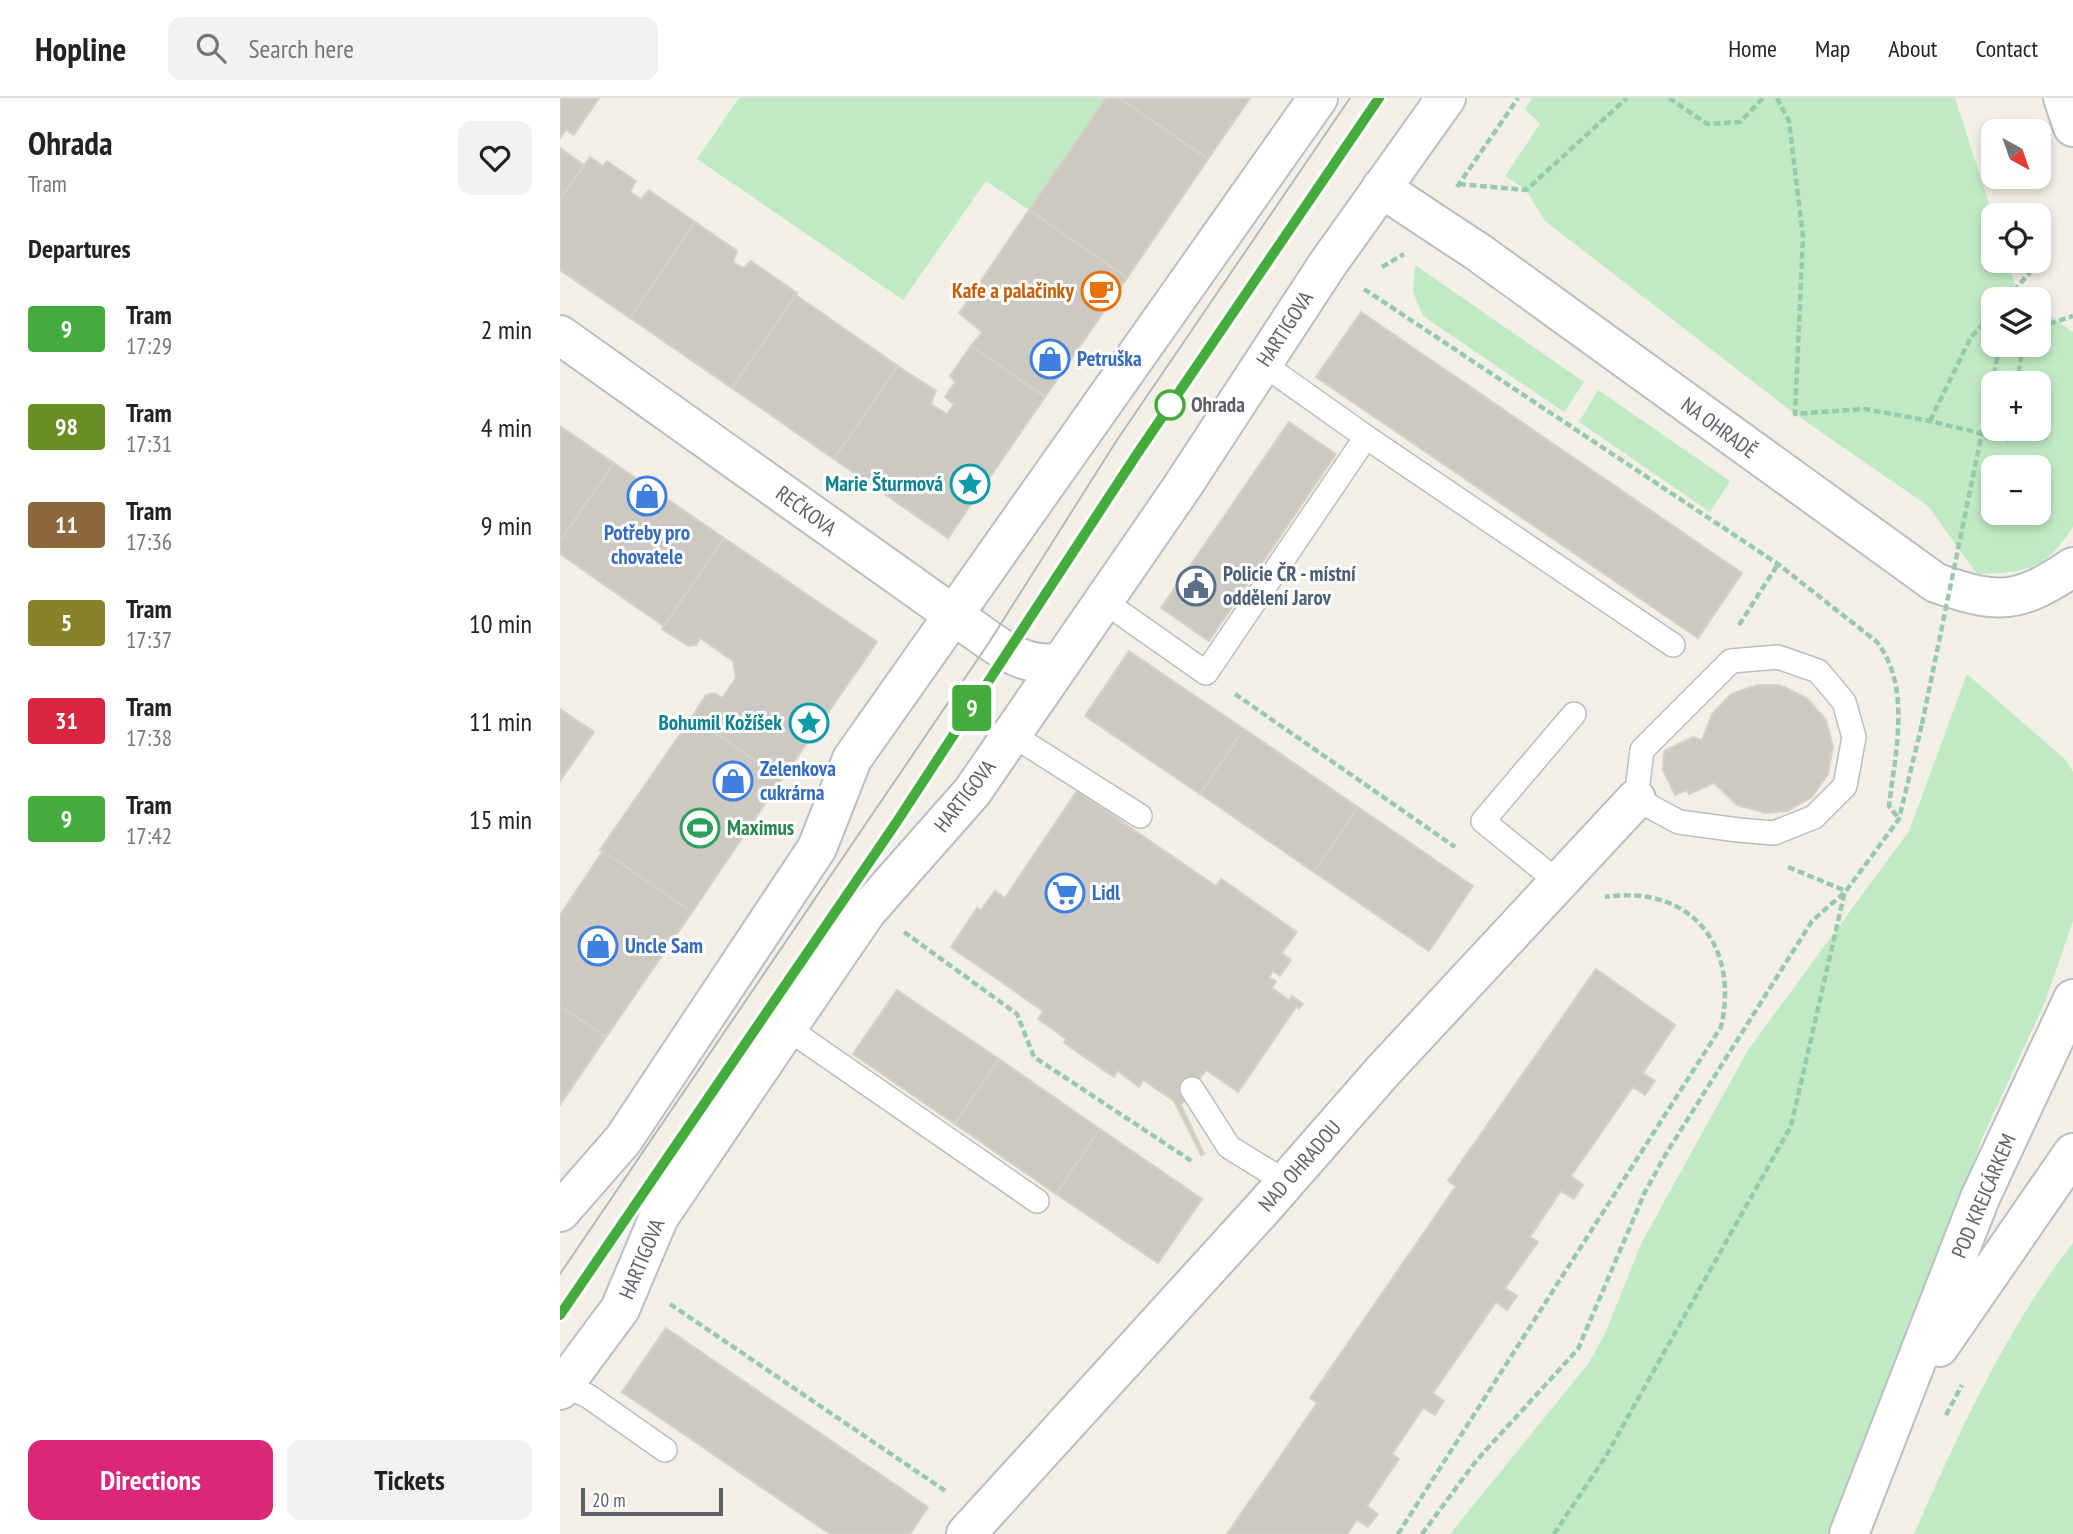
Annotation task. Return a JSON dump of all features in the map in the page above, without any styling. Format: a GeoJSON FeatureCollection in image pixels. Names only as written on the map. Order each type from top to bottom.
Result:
{"type":"FeatureCollection","features":[{"type":"Feature","properties":{"kind":"main road"},"geometry":{"type":"LineString","coordinates":[[560,1212],[623,1140],[817,848],[852,759],[1318,98]]}},
{"type":"Feature","properties":{"kind":"main road","name":"HARTIGOVA"},"geometry":{"type":"LineString","coordinates":[[562,1387],[620,1309],[659,1217],[867,911],[972,792],[1182,487],[1381,188],[1446,98]]}},
{"type":"Feature","properties":{"kind":"main road"},"geometry":{"type":"LineString","coordinates":[[2063,98],[2073,127]]}},
{"type":"Feature","properties":{"kind":"main road","name":"NA OHRADĚ"},"geometry":{"type":"LineString","coordinates":[[1381,188],[1478,252],[1936,583],[1979,597],[2017,597],[2045,586],[2073,567]]}},
{"type":"Feature","properties":{"kind":"main road","name":"REČKOVA"},"geometry":{"type":"LineString","coordinates":[[560,335],[951,616],[1021,660],[1035,664],[1061,663]]}},
{"type":"Feature","properties":{"kind":"main road","name":"NAD OHRADOU"},"geometry":{"type":"LineString","coordinates":[[966,1534],[1286,1182],[1382,1071],[1636,799]]}},
{"type":"Feature","properties":{"kind":"main road","name":"POD KREJCÁRKEM"},"geometry":{"type":"LineString","coordinates":[[1849,1534],[1980,1198],[2073,999]]}},
{"type":"Feature","properties":{"kind":"main road","name":"POD KREJCÁRKEM"},"geometry":{"type":"LineString","coordinates":[[1904,1398],[2073,1153]]}},
{"type":"Feature","properties":{"kind":"lane"},"geometry":{"type":"LineString","coordinates":[[1262,364],[1673,645]]}},
{"type":"Feature","properties":{"kind":"lane"},"geometry":{"type":"LineString","coordinates":[[1102,600],[1206,673],[1366,437]]}},
{"type":"Feature","properties":{"kind":"lane"},"geometry":{"type":"LineString","coordinates":[[1777,657],[1818,671],[1844,702],[1854,737],[1845,786],[1814,817],[1774,833],[1738,830],[1679,822],[1636,799],[1642,750],[1731,661],[1777,657]]}},
{"type":"Feature","properties":{"kind":"lane"},"geometry":{"type":"LineString","coordinates":[[1558,882],[1483,821],[1574,714]]}},
{"type":"Feature","properties":{"kind":"lane"},"geometry":{"type":"LineString","coordinates":[[1011,734],[1140,816]]}},
{"type":"Feature","properties":{"kind":"lane"},"geometry":{"type":"LineString","coordinates":[[787,1028],[1037,1200]]}},
{"type":"Feature","properties":{"kind":"lane"},"geometry":{"type":"LineString","coordinates":[[1192,1089],[1229,1147],[1286,1182]]}},
{"type":"Feature","properties":{"kind":"lane"},"geometry":{"type":"LineString","coordinates":[[562,1387],[588,1396],[665,1450]]}},
{"type":"Feature","properties":{"kind":"path"},"geometry":{"type":"LineString","coordinates":[[1459,184],[1526,190],[1627,98]]}},
{"type":"Feature","properties":{"kind":"path"},"geometry":{"type":"LineString","coordinates":[[1669,98],[1707,124],[1740,122],[1763,98]]}},
{"type":"Feature","properties":{"kind":"path"},"geometry":{"type":"LineString","coordinates":[[1777,98],[1789,121],[1803,237],[1795,414],[1865,409],[1981,434]]}},
{"type":"Feature","properties":{"kind":"path"},"geometry":{"type":"LineString","coordinates":[[2017,287],[2029,273]]}},
{"type":"Feature","properties":{"kind":"path"},"geometry":{"type":"LineString","coordinates":[[1363,289],[1768,556],[1877,642],[1888,657],[1895,675],[1898,723],[1889,806],[1899,819]]}},
{"type":"Feature","properties":{"kind":"path"},"geometry":{"type":"LineString","coordinates":[[2051,323],[2073,316]]}},
{"type":"Feature","properties":{"kind":"path"},"geometry":{"type":"LineString","coordinates":[[1930,421],[1971,337],[1981,327]]}},
{"type":"Feature","properties":{"kind":"path"},"geometry":{"type":"LineString","coordinates":[[1422,1534],[1476,1461],[1578,1349],[1663,1158],[1812,921],[1846,891],[1899,819],[1922,724],[1998,357]]}},
{"type":"Feature","properties":{"kind":"path"},"geometry":{"type":"LineString","coordinates":[[1206,673],[1375,792]]}},
{"type":"Feature","properties":{"kind":"path"},"geometry":{"type":"LineString","coordinates":[[1554,1534],[1606,1456],[1791,1126],[1846,891]]}},
{"type":"Feature","properties":{"kind":"path"},"geometry":{"type":"LineString","coordinates":[[1398,1534],[1721,1027],[1727,1000],[1726,973],[1717,947],[1701,925],[1680,908],[1655,897],[1628,894],[1601,898]]}},
{"type":"Feature","properties":{"kind":"path"},"geometry":{"type":"LineString","coordinates":[[867,911],[905,932],[1017,1014],[1034,1057],[1117,1111]]}},
{"type":"Feature","properties":{"kind":"path"},"geometry":{"type":"LineString","coordinates":[[632,1279],[904,1463]]}},
{"type":"Feature","properties":{"kind":"green space"},"geometry":{"type":"Polygon","coordinates":[[[739,98],[1106,98],[1029,210],[986,181],[903,300],[697,159],[739,98]]]}},
{"type":"Feature","properties":{"kind":"green space"},"geometry":{"type":"Polygon","coordinates":[[[1532,98],[1955,98],[1981,179],[1981,189],[1984,189],[1989,203],[1981,203],[1981,273],[2011,273],[2016,287],[1981,287],[1981,357],[2051,357],[2051,316],[2073,332],[2073,527],[2063,542],[2043,561],[2033,566],[2009,572],[1977,574],[1928,506],[1795,414],[1545,221],[1526,190],[1505,176],[1540,124],[1525,109],[1532,98]]]}},
{"type":"Feature","properties":{"kind":"green space"},"geometry":{"type":"Polygon","coordinates":[[[1415,265],[1584,382],[1564,412],[1423,316],[1413,292],[1415,265]]]}},
{"type":"Feature","properties":{"kind":"green space"},"geometry":{"type":"Polygon","coordinates":[[[1598,390],[1730,481],[1710,512],[1579,422],[1598,390]]]}},
{"type":"Feature","properties":{"kind":"green space"},"geometry":{"type":"Polygon","coordinates":[[[1967,674],[2066,760],[2073,772],[2073,921],[2045,1002],[1984,1134],[1837,1534],[1450,1534],[1588,1364],[1605,1334],[1642,1242],[1748,1050],[1909,831],[1967,674]]]}},
{"type":"Feature","properties":{"kind":"green space"},"geometry":{"type":"Polygon","coordinates":[[[2073,1243],[2073,1534],[1914,1534],[1966,1421],[2005,1346],[2026,1310],[2073,1243]]]}},
{"type":"Feature","properties":{"kind":"building"},"geometry":{"type":"Polygon","coordinates":[[[560,98],[599,98],[574,135],[566,130],[560,138],[560,98]]]}},
{"type":"Feature","properties":{"kind":"building"},"geometry":{"type":"Polygon","coordinates":[[[1106,98],[1119,98],[1208,159],[1127,278],[1029,210],[1106,98]]]}},
{"type":"Feature","properties":{"kind":"building"},"geometry":{"type":"Polygon","coordinates":[[[1119,98],[1250,98],[1208,159],[1119,98]]]}},
{"type":"Feature","properties":{"kind":"building"},"geometry":{"type":"Polygon","coordinates":[[[560,148],[584,165],[560,200],[560,148]]]}},
{"type":"Feature","properties":{"kind":"building"},"geometry":{"type":"Polygon","coordinates":[[[590,157],[603,166],[607,161],[636,181],[630,192],[641,199],[649,190],[695,222],[630,318],[560,270],[560,200],[590,157]]]}},
{"type":"Feature","properties":{"kind":"building"},"geometry":{"type":"Polygon","coordinates":[[[1029,210],[1127,278],[1045,397],[971,346],[982,332],[959,313],[1029,210]]]}},
{"type":"Feature","properties":{"kind":"building"},"geometry":{"type":"Polygon","coordinates":[[[695,222],[737,251],[733,262],[743,268],[751,261],[797,293],[732,388],[630,318],[695,222]]]}},
{"type":"Feature","properties":{"kind":"building"},"geometry":{"type":"Polygon","coordinates":[[[796,295],[898,366],[834,459],[732,388],[796,295]]]}},
{"type":"Feature","properties":{"kind":"building"},"geometry":{"type":"Polygon","coordinates":[[[1361,312],[1742,573],[1698,638],[1316,377],[1361,312]]]}},
{"type":"Feature","properties":{"kind":"building"},"geometry":{"type":"Polygon","coordinates":[[[971,346],[1045,397],[948,538],[834,459],[898,366],[936,391],[931,404],[947,414],[954,404],[945,397],[955,382],[950,376],[971,346]]]}},
{"type":"Feature","properties":{"kind":"building"},"geometry":{"type":"Polygon","coordinates":[[[1289,422],[1336,454],[1209,641],[1161,608],[1289,422]]]}},
{"type":"Feature","properties":{"kind":"building"},"geometry":{"type":"Polygon","coordinates":[[[560,426],[614,463],[560,541],[560,426]]]}},
{"type":"Feature","properties":{"kind":"building"},"geometry":{"type":"Polygon","coordinates":[[[614,463],[724,538],[664,626],[560,554],[560,541],[614,463]]]}},
{"type":"Feature","properties":{"kind":"building"},"geometry":{"type":"Polygon","coordinates":[[[724,538],[877,642],[782,779],[692,717],[706,695],[715,693],[722,698],[736,678],[733,661],[700,638],[696,645],[688,646],[662,629],[724,538]]]}},
{"type":"Feature","properties":{"kind":"building"},"geometry":{"type":"Polygon","coordinates":[[[1129,651],[1244,729],[1200,794],[1085,716],[1129,651]]]}},
{"type":"Feature","properties":{"kind":"building"},"geometry":{"type":"Polygon","coordinates":[[[1757,685],[1780,685],[1807,698],[1826,720],[1833,747],[1828,774],[1812,797],[1787,811],[1765,813],[1737,805],[1714,783],[1689,794],[1687,790],[1675,795],[1663,770],[1664,751],[1693,737],[1702,740],[1712,714],[1731,694],[1757,685]]]}},
{"type":"Feature","properties":{"kind":"building"},"geometry":{"type":"Polygon","coordinates":[[[560,709],[594,732],[560,781],[560,709]]]}},
{"type":"Feature","properties":{"kind":"building"},"geometry":{"type":"Polygon","coordinates":[[[692,717],[782,779],[692,912],[600,850],[692,717]]]}},
{"type":"Feature","properties":{"kind":"building"},"geometry":{"type":"Polygon","coordinates":[[[1244,729],[1358,807],[1314,872],[1200,794],[1244,729]]]}},
{"type":"Feature","properties":{"kind":"building"},"geometry":{"type":"Polygon","coordinates":[[[1077,791],[1216,886],[1221,879],[1297,932],[1282,953],[1291,960],[1280,976],[1273,971],[1269,977],[1276,981],[1272,988],[1289,1000],[1292,996],[1303,1004],[1299,1009],[1296,1007],[1238,1092],[1206,1070],[1181,1105],[1204,1154],[1201,1155],[1174,1101],[1143,1080],[1139,1087],[1118,1071],[1114,1077],[1064,1043],[1066,1039],[1038,1019],[1043,1011],[951,947],[977,908],[981,910],[995,891],[1005,898],[1077,791]]]}},
{"type":"Feature","properties":{"kind":"building"},"geometry":{"type":"Polygon","coordinates":[[[1358,807],[1473,886],[1429,951],[1314,872],[1358,807]]]}},
{"type":"Feature","properties":{"kind":"building"},"geometry":{"type":"Polygon","coordinates":[[[603,851],[692,912],[606,1037],[560,1006],[560,915],[603,851]]]}},
{"type":"Feature","properties":{"kind":"building"},"geometry":{"type":"Polygon","coordinates":[[[1596,969],[1675,1025],[1643,1073],[1655,1081],[1645,1095],[1633,1087],[1571,1176],[1583,1185],[1574,1199],[1561,1191],[1530,1237],[1538,1242],[1505,1288],[1517,1296],[1507,1310],[1496,1302],[1433,1393],[1444,1401],[1435,1415],[1423,1408],[1392,1454],[1399,1459],[1367,1506],[1378,1514],[1368,1527],[1357,1520],[1347,1534],[1227,1534],[1317,1403],[1310,1398],[1456,1186],[1448,1181],[1596,969]]]}},
{"type":"Feature","properties":{"kind":"building"},"geometry":{"type":"Polygon","coordinates":[[[897,990],[999,1059],[955,1124],[853,1054],[897,990]]]}},
{"type":"Feature","properties":{"kind":"building"},"geometry":{"type":"Polygon","coordinates":[[[560,1006],[606,1037],[560,1105],[560,1006]]]}},
{"type":"Feature","properties":{"kind":"building"},"geometry":{"type":"Polygon","coordinates":[[[999,1059],[1100,1129],[1056,1194],[955,1124],[999,1059]]]}},
{"type":"Feature","properties":{"kind":"building"},"geometry":{"type":"Polygon","coordinates":[[[1100,1129],[1202,1199],[1158,1263],[1056,1194],[1100,1129]]]}},
{"type":"Feature","properties":{"kind":"building"},"geometry":{"type":"Polygon","coordinates":[[[666,1328],[928,1507],[910,1534],[830,1534],[622,1392],[666,1328]]]}},
{"type":"Feature","properties":{"kind":"tram line"},"geometry":{"type":"LineString","coordinates":[[560,1274],[990,641],[1117,440],[1350,98]]}},
{"type":"Feature","properties":{"kind":"tram line"},"geometry":{"type":"LineString","coordinates":[[560,1315],[896,823],[1137,454],[1379,98]]}},
{"type":"Feature","properties":{"kind":"tram line","name":"9"},"geometry":{"type":"LineString","coordinates":[[560,1315],[896,823],[1137,454],[1379,98]]}},
{"type":"Feature","properties":{"kind":"place","name":"Kafe a palačinky"},"geometry":{"type":"Point","coordinates":[1101,291]}},
{"type":"Feature","properties":{"kind":"place","name":"Petruška"},"geometry":{"type":"Point","coordinates":[1050,359]}},
{"type":"Feature","properties":{"kind":"place","name":"Ohrada"},"geometry":{"type":"Point","coordinates":[1170,405]}},
{"type":"Feature","properties":{"kind":"place","name":"Marie Šturmová"},"geometry":{"type":"Point","coordinates":[970,484]}},
{"type":"Feature","properties":{"kind":"place","name":"Potřeby pro chovatele"},"geometry":{"type":"Point","coordinates":[647,496]}},
{"type":"Feature","properties":{"kind":"place","name":"Policie ČR - místní oddělení Jarov"},"geometry":{"type":"Point","coordinates":[1196,586]}},
{"type":"Feature","properties":{"kind":"place","name":"Bohumil Kožíšek"},"geometry":{"type":"Point","coordinates":[809,723]}},
{"type":"Feature","properties":{"kind":"place","name":"Zelenkova cukrárna"},"geometry":{"type":"Point","coordinates":[733,781]}},
{"type":"Feature","properties":{"kind":"place","name":"Maximus"},"geometry":{"type":"Point","coordinates":[700,828]}},
{"type":"Feature","properties":{"kind":"place","name":"Lidl"},"geometry":{"type":"Point","coordinates":[1065,893]}},
{"type":"Feature","properties":{"kind":"place","name":"Uncle Sam"},"geometry":{"type":"Point","coordinates":[598,946]}}]}
